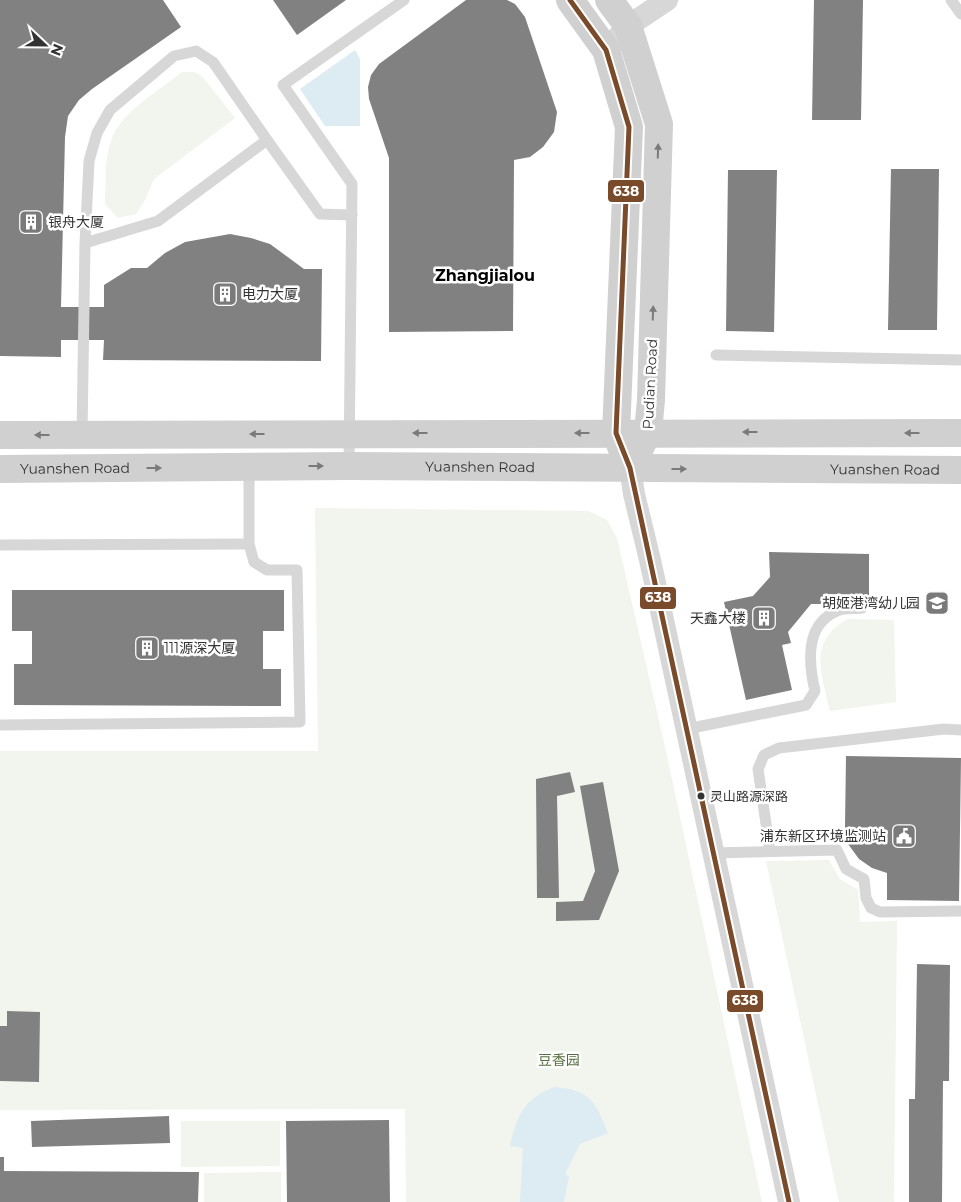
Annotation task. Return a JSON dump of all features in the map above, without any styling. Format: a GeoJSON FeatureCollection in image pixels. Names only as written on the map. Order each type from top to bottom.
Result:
{"type":"FeatureCollection","features":[{"type":"Feature","properties":{"kind":"main road"},"geometry":{"type":"LineString","coordinates":[[570,0],[606,50],[628,127],[616,433],[630,468]]}},
{"type":"Feature","properties":{"kind":"main road","name":"Pudian Road"},"geometry":{"type":"LineString","coordinates":[[609,0],[628,26],[659,124],[648,432],[630,468]]}},
{"type":"Feature","properties":{"kind":"main road"},"geometry":{"type":"LineString","coordinates":[[0,435],[648,432],[961,433]]}},
{"type":"Feature","properties":{"kind":"main road","name":"Yuanshen Road"},"geometry":{"type":"LineString","coordinates":[[0,469],[350,466],[961,470]]}},
{"type":"Feature","properties":{"kind":"street"},"geometry":{"type":"LineString","coordinates":[[606,50],[628,26],[667,0]]}},
{"type":"Feature","properties":{"kind":"street"},"geometry":{"type":"LineString","coordinates":[[630,468],[634,494],[687,729],[789,1202]]}},
{"type":"Feature","properties":{"kind":"lane"},"geometry":{"type":"LineString","coordinates":[[350,466],[352,184],[283,85],[404,0]]}},
{"type":"Feature","properties":{"kind":"lane"},"geometry":{"type":"LineString","coordinates":[[951,0],[961,14]]}},
{"type":"Feature","properties":{"kind":"lane"},"geometry":{"type":"LineString","coordinates":[[82,435],[85,243],[90,160],[97,133],[110,110],[174,56],[196,51],[213,62],[320,214],[352,215]]}},
{"type":"Feature","properties":{"kind":"lane"},"geometry":{"type":"LineString","coordinates":[[85,243],[158,221],[267,140]]}},
{"type":"Feature","properties":{"kind":"lane"},"geometry":{"type":"LineString","coordinates":[[716,355],[961,360]]}},
{"type":"Feature","properties":{"kind":"lane"},"geometry":{"type":"LineString","coordinates":[[0,724],[300,722],[297,570],[267,570],[254,562],[249,544],[249,467]]}},
{"type":"Feature","properties":{"kind":"lane"},"geometry":{"type":"LineString","coordinates":[[0,545],[249,544]]}},
{"type":"Feature","properties":{"kind":"lane"},"geometry":{"type":"LineString","coordinates":[[687,729],[806,705],[815,691],[809,656],[813,636],[825,620],[842,609],[862,608]]}},
{"type":"Feature","properties":{"kind":"lane"},"geometry":{"type":"LineString","coordinates":[[770,852],[758,769],[764,755],[779,748],[944,729],[961,730]]}},
{"type":"Feature","properties":{"kind":"lane"},"geometry":{"type":"LineString","coordinates":[[714,853],[837,850],[846,868],[864,879],[866,898],[871,908],[880,912],[961,911]]}},
{"type":"Feature","properties":{"kind":"green space"},"geometry":{"type":"Polygon","coordinates":[[[182,72],[194,72],[202,76],[235,118],[154,179],[145,200],[136,214],[118,218],[105,204],[107,162],[112,138],[124,120],[133,111],[182,72]]]}},
{"type":"Feature","properties":{"kind":"green space","name":"豆香园"},"geometry":{"type":"Polygon","coordinates":[[[315,508],[588,511],[607,520],[617,538],[666,751],[762,1202],[406,1202],[405,1109],[0,1110],[0,751],[318,751],[315,508]]]}},
{"type":"Feature","properties":{"kind":"green space"},"geometry":{"type":"Polygon","coordinates":[[[848,619],[894,620],[896,702],[830,711],[821,671],[822,648],[827,637],[835,628],[848,619]]]}},
{"type":"Feature","properties":{"kind":"green space"},"geometry":{"type":"Polygon","coordinates":[[[829,860],[840,879],[858,890],[860,922],[897,921],[894,1202],[839,1202],[766,861],[829,860]]]}},
{"type":"Feature","properties":{"kind":"green space"},"geometry":{"type":"Polygon","coordinates":[[[181,1121],[280,1121],[280,1166],[181,1167],[181,1121]]]}},
{"type":"Feature","properties":{"kind":"green space"},"geometry":{"type":"Polygon","coordinates":[[[281,1172],[281,1202],[204,1202],[204,1173],[281,1172]]]}},
{"type":"Feature","properties":{"kind":"shaded area"},"geometry":{"type":"Polygon","coordinates":[[[355,50],[360,59],[360,126],[325,126],[300,89],[355,50]]]}},
{"type":"Feature","properties":{"kind":"shaded area"},"geometry":{"type":"Polygon","coordinates":[[[554,1087],[576,1091],[590,1099],[595,1105],[608,1133],[580,1144],[565,1174],[569,1176],[564,1202],[520,1202],[523,1148],[510,1146],[515,1126],[528,1103],[543,1092],[554,1087]]]}},
{"type":"Feature","properties":{"kind":"building"},"geometry":{"type":"Polygon","coordinates":[[[0,0],[163,0],[181,27],[92,89],[79,100],[68,116],[65,137],[61,307],[104,307],[104,285],[131,268],[147,268],[165,253],[185,242],[230,234],[251,238],[270,244],[304,269],[322,269],[321,361],[103,360],[104,340],[61,340],[61,357],[0,356],[0,0]]]}},
{"type":"Feature","properties":{"kind":"building"},"geometry":{"type":"Polygon","coordinates":[[[273,0],[346,0],[297,35],[273,0]]]}},
{"type":"Feature","properties":{"kind":"building"},"geometry":{"type":"Polygon","coordinates":[[[466,0],[507,0],[515,4],[525,17],[557,112],[554,132],[543,147],[530,157],[514,160],[513,331],[389,332],[389,158],[369,99],[368,87],[371,75],[379,64],[466,0]]]}},
{"type":"Feature","properties":{"kind":"building"},"geometry":{"type":"Polygon","coordinates":[[[814,0],[863,0],[861,120],[812,120],[814,0]]]}},
{"type":"Feature","properties":{"kind":"building"},"geometry":{"type":"Polygon","coordinates":[[[891,169],[939,169],[937,330],[888,330],[891,169]]]}},
{"type":"Feature","properties":{"kind":"building"},"geometry":{"type":"Polygon","coordinates":[[[728,170],[777,170],[774,332],[726,331],[728,170]]]}},
{"type":"Feature","properties":{"kind":"building","name":"天鑫大楼"},"geometry":{"type":"Polygon","coordinates":[[[769,552],[869,554],[869,595],[823,594],[823,604],[811,604],[788,632],[791,643],[782,645],[792,690],[746,700],[724,602],[753,596],[770,577],[769,552]]]}},
{"type":"Feature","properties":{"kind":"building","name":"111源深大厦"},"geometry":{"type":"Polygon","coordinates":[[[12,590],[284,590],[284,631],[263,631],[263,669],[281,669],[281,706],[14,705],[14,664],[32,664],[32,631],[12,631],[12,590]]]}},
{"type":"Feature","properties":{"kind":"building","name":"浦东新区环境监测站"},"geometry":{"type":"Polygon","coordinates":[[[846,756],[961,758],[959,901],[887,900],[887,873],[872,868],[859,859],[848,844],[845,827],[846,756]]]}},
{"type":"Feature","properties":{"kind":"building"},"geometry":{"type":"Polygon","coordinates":[[[570,772],[575,792],[557,796],[559,898],[537,898],[536,779],[570,772]]]}},
{"type":"Feature","properties":{"kind":"building"},"geometry":{"type":"Polygon","coordinates":[[[603,782],[619,871],[599,920],[556,921],[556,902],[583,901],[595,871],[580,786],[603,782]]]}},
{"type":"Feature","properties":{"kind":"building"},"geometry":{"type":"Polygon","coordinates":[[[917,964],[950,965],[949,1081],[943,1081],[942,1202],[909,1202],[909,1099],[915,1099],[917,964]]]}},
{"type":"Feature","properties":{"kind":"building"},"geometry":{"type":"Polygon","coordinates":[[[7,1011],[40,1012],[39,1082],[0,1081],[0,1026],[7,1026],[7,1011]]]}},
{"type":"Feature","properties":{"kind":"building"},"geometry":{"type":"Polygon","coordinates":[[[169,1116],[170,1143],[32,1147],[31,1121],[169,1116]]]}},
{"type":"Feature","properties":{"kind":"building"},"geometry":{"type":"Polygon","coordinates":[[[389,1120],[390,1202],[287,1202],[286,1121],[389,1120]]]}},
{"type":"Feature","properties":{"kind":"building"},"geometry":{"type":"Polygon","coordinates":[[[0,1157],[4,1157],[4,1171],[199,1172],[198,1202],[0,1202],[0,1157]]]}},
{"type":"Feature","properties":{"kind":"transit line","name":"638"},"geometry":{"type":"LineString","coordinates":[[570,0],[606,50],[629,127],[616,433],[630,468],[789,1202]]}},
{"type":"Feature","properties":{"kind":"place","name":"银舟大厦"},"geometry":{"type":"Point","coordinates":[31,222]}},
{"type":"Feature","properties":{"kind":"place","name":"电力大厦"},"geometry":{"type":"Point","coordinates":[225,294]}},
{"type":"Feature","properties":{"kind":"place","name":"胡姬港湾幼儿园"},"geometry":{"type":"Point","coordinates":[937,603]}},
{"type":"Feature","properties":{"kind":"place","name":"天鑫大楼"},"geometry":{"type":"Point","coordinates":[764,618]}},
{"type":"Feature","properties":{"kind":"place","name":"111源深大厦"},"geometry":{"type":"Point","coordinates":[147,648]}},
{"type":"Feature","properties":{"kind":"place","name":"灵山路源深路"},"geometry":{"type":"Point","coordinates":[701,796]}},
{"type":"Feature","properties":{"kind":"place","name":"浦东新区环境监测站"},"geometry":{"type":"Point","coordinates":[904,836]}},
{"type":"Feature","properties":{"kind":"district","name":"Zhangjialou"},"geometry":{"type":"Point","coordinates":[485,275]}}]}
